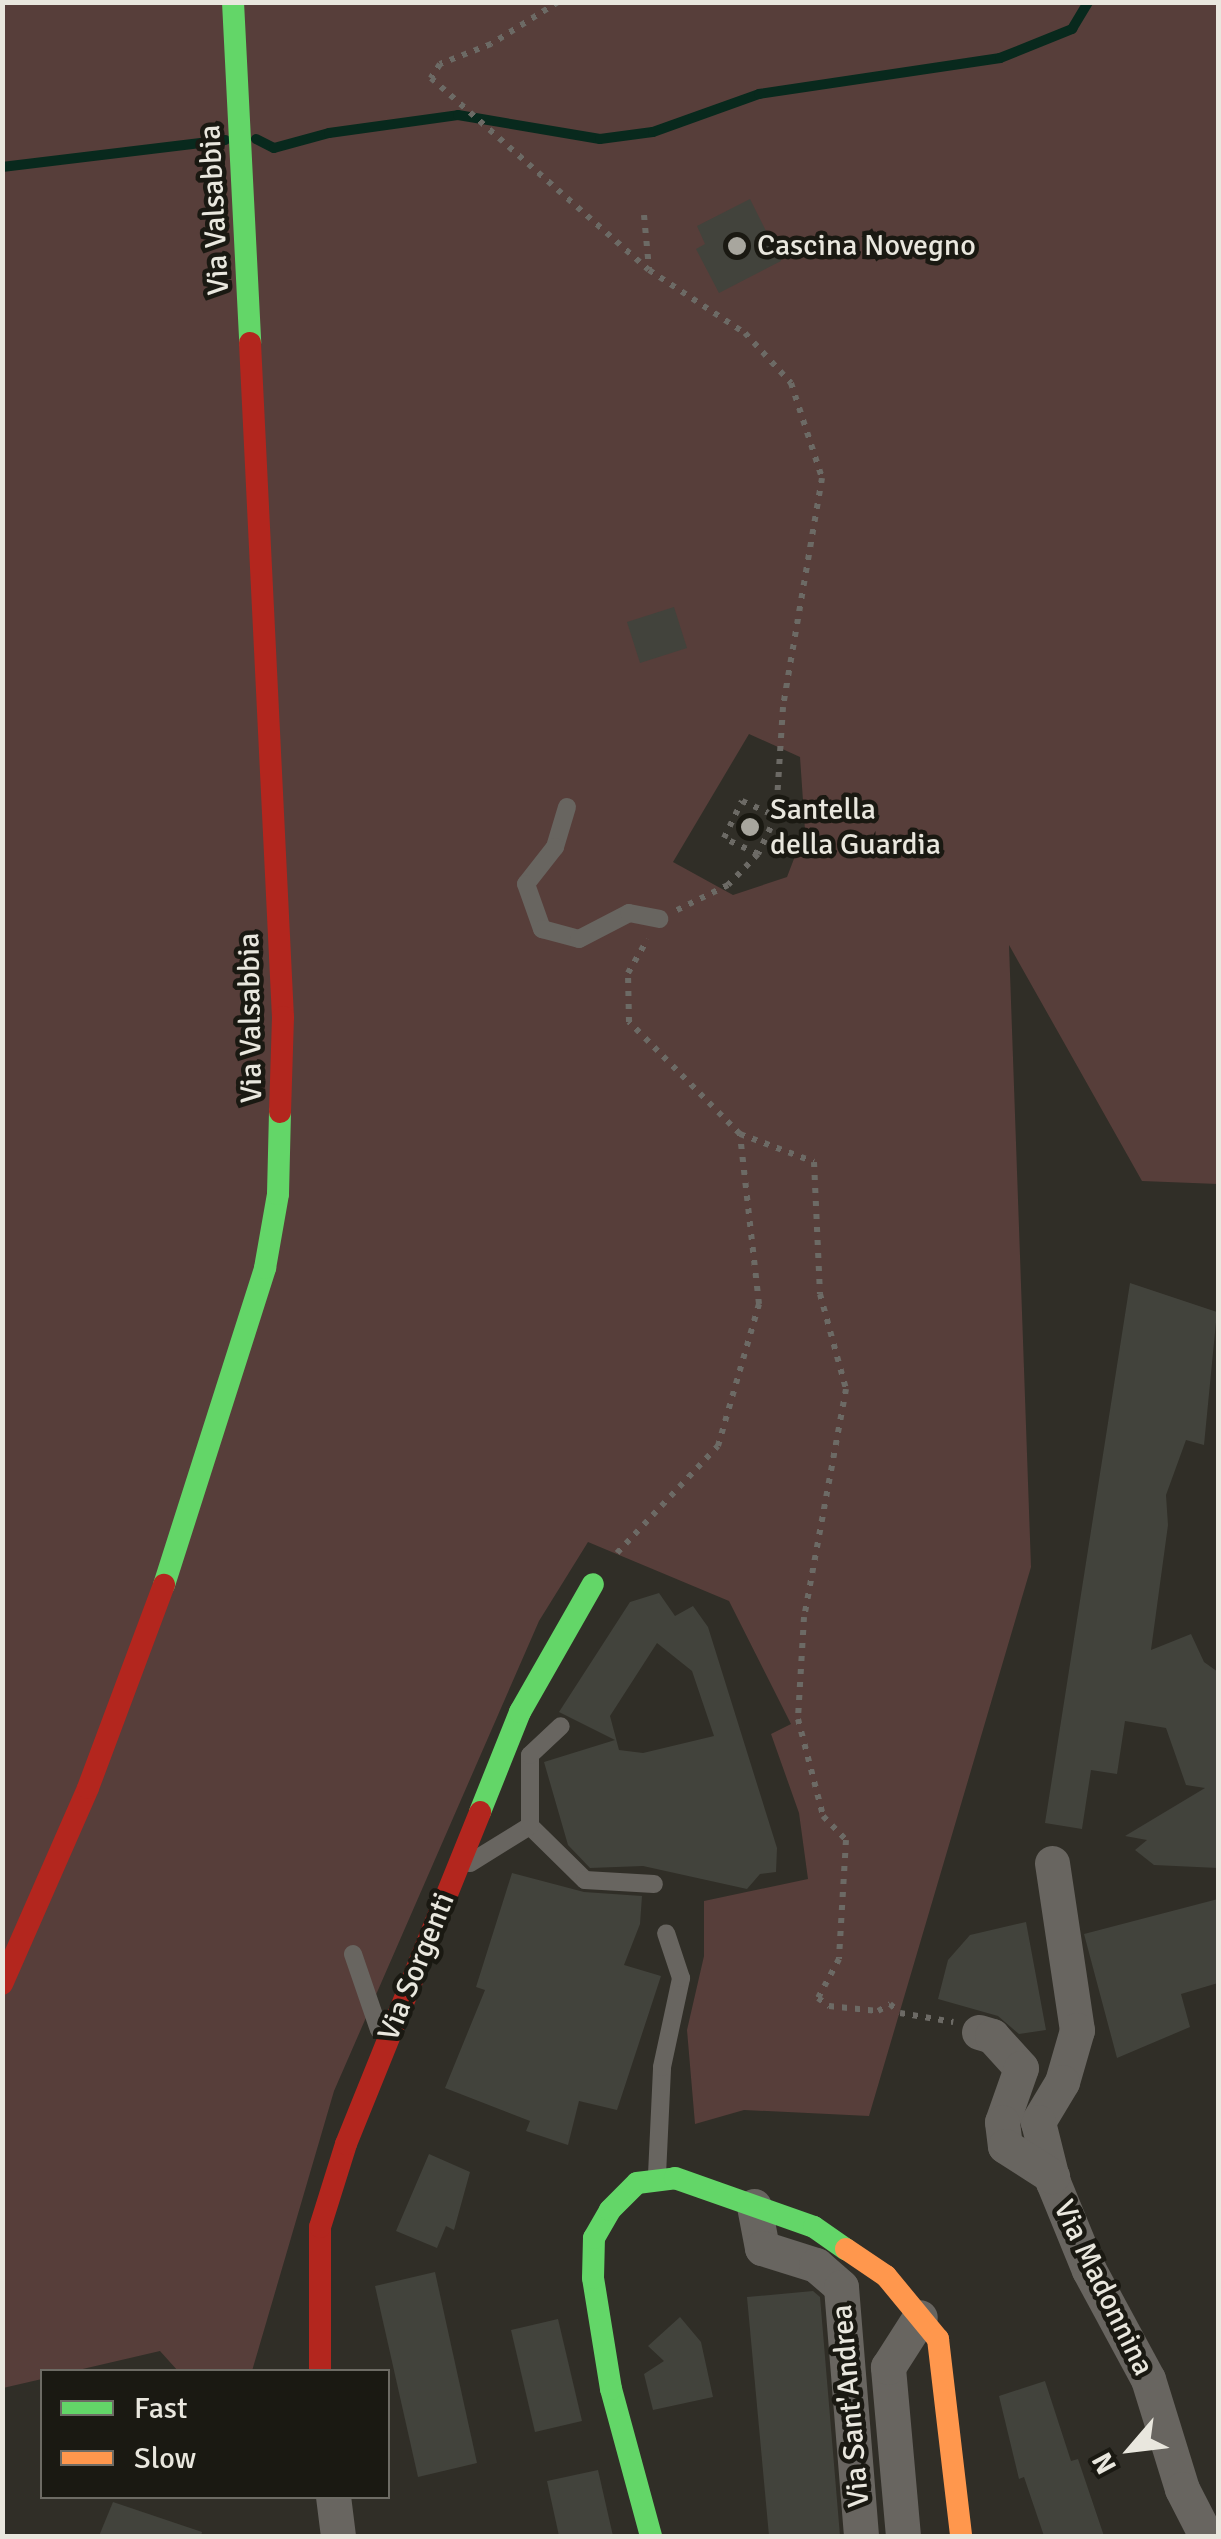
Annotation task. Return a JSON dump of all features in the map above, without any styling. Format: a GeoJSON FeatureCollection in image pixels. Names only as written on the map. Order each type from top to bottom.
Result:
{"type":"FeatureCollection","features":[{"type":"Feature","properties":{"kind":"main road","name":"Via Valsabbia"},"geometry":{"type":"LineString","coordinates":[[2,1984],[88,1788],[189,1519],[265,1268],[285,1098],[258,448],[233,2]]}},
{"type":"Feature","properties":{"kind":"main road","name":"Via Sorgenti"},"geometry":{"type":"LineString","coordinates":[[320,2369],[320,2227],[384,2050],[520,1712],[592,1584]]}},
{"type":"Feature","properties":{"kind":"main road","name":"Via Sant'Andrea"},"geometry":{"type":"LineString","coordinates":[[656,2181],[675,2178],[814,2227],[886,2276],[938,2339],[962,2536]]}},
{"type":"Feature","properties":{"kind":"main road"},"geometry":{"type":"LineString","coordinates":[[651,2536],[611,2388],[593,2278],[594,2238],[610,2210],[637,2184],[656,2181]]}},
{"type":"Feature","properties":{"kind":"street","name":"Via Madonnina"},"geometry":{"type":"LineString","coordinates":[[1052,1863],[1077,2030],[1062,2082],[1038,2122],[1052,2176],[1089,2270],[1148,2379],[1182,2489],[1206,2536]]}},
{"type":"Feature","properties":{"kind":"street"},"geometry":{"type":"LineString","coordinates":[[979,2032],[992,2036],[1021,2068],[1002,2122],[1006,2146],[1052,2176]]}},
{"type":"Feature","properties":{"kind":"street","name":"Via Sant'Andrea"},"geometry":{"type":"LineString","coordinates":[[754,2206],[762,2248],[816,2266],[841,2287],[861,2536]]}},
{"type":"Feature","properties":{"kind":"street","name":"Via Sant'Andrea"},"geometry":{"type":"LineString","coordinates":[[902,2536],[888,2367],[920,2317]]}},
{"type":"Feature","properties":{"kind":"street"},"geometry":{"type":"LineString","coordinates":[[333,2499],[338,2536]]}},
{"type":"Feature","properties":{"kind":"lane"},"geometry":{"type":"LineString","coordinates":[[567,806],[555,847],[526,884],[542,930],[579,939],[630,914],[659,919]]}},
{"type":"Feature","properties":{"kind":"lane"},"geometry":{"type":"LineString","coordinates":[[561,1726],[530,1755],[530,1826],[585,1880],[654,1884]]}},
{"type":"Feature","properties":{"kind":"lane"},"geometry":{"type":"LineString","coordinates":[[456,1870],[530,1826]]}},
{"type":"Feature","properties":{"kind":"lane"},"geometry":{"type":"LineString","coordinates":[[656,2181],[662,2067],[681,1978],[666,1932]]}},
{"type":"Feature","properties":{"kind":"lane"},"geometry":{"type":"LineString","coordinates":[[353,1954],[384,2050]]}},
{"type":"Feature","properties":{"kind":"path"},"geometry":{"type":"LineString","coordinates":[[558,2],[491,44],[440,64],[432,78],[649,270],[746,333],[791,383],[822,478],[783,706],[776,816],[758,854],[728,885],[659,919],[628,973],[628,1022],[740,1134],[814,1162],[820,1294],[846,1389],[804,1616],[798,1719],[823,1816],[846,1840],[839,1960],[833,1980],[818,1995],[822,2003],[878,2011],[890,2004],[900,2013],[979,2032]]}},
{"type":"Feature","properties":{"kind":"path"},"geometry":{"type":"LineString","coordinates":[[644,215],[649,270]]}},
{"type":"Feature","properties":{"kind":"path"},"geometry":{"type":"LineString","coordinates":[[758,854],[724,838],[742,801],[776,816]]}},
{"type":"Feature","properties":{"kind":"path"},"geometry":{"type":"LineString","coordinates":[[612,1558],[718,1446],[759,1304],[740,1134]]}},
{"type":"Feature","properties":{"kind":"shaded area"},"geometry":{"type":"Polygon","coordinates":[[[2,3],[1218,3],[1218,1184],[1142,1181],[1009,945],[1031,1567],[869,2116],[744,2110],[695,2124],[687,2030],[704,1956],[704,1901],[808,1879],[799,1813],[771,1734],[791,1724],[729,1601],[588,1542],[539,1621],[334,2091],[253,2369],[176,2369],[160,2351],[83,2369],[40,2369],[40,2379],[3,2388],[2,3]],[[749,734],[673,862],[733,895],[787,877],[805,830],[800,757],[749,734]]]}},
{"type":"Feature","properties":{"kind":"building","name":"Cascina Novegno"},"geometry":{"type":"Polygon","coordinates":[[[750,199],[781,261],[719,293],[696,249],[705,244],[697,226],[750,199]]]}},
{"type":"Feature","properties":{"kind":"building"},"geometry":{"type":"Polygon","coordinates":[[[674,607],[687,648],[640,663],[627,622],[674,607]]]}},
{"type":"Feature","properties":{"kind":"building"},"geometry":{"type":"Polygon","coordinates":[[[1130,1283],[1217,1312],[1204,1445],[1186,1440],[1166,1495],[1168,1525],[1151,1650],[1191,1634],[1204,1662],[1218,1672],[1218,1868],[1154,1865],[1135,1850],[1147,1840],[1125,1836],[1205,1788],[1186,1785],[1166,1728],[1125,1721],[1117,1774],[1091,1770],[1082,1829],[1045,1823],[1130,1283]]]}},
{"type":"Feature","properties":{"kind":"building"},"geometry":{"type":"Polygon","coordinates":[[[659,1593],[675,1616],[693,1606],[708,1627],[777,1848],[776,1872],[760,1874],[747,1889],[643,1866],[590,1868],[568,1845],[544,1762],[615,1740],[559,1712],[630,1602],[659,1593]],[[657,1643],[610,1716],[619,1750],[643,1753],[714,1736],[692,1671],[657,1643]]]}},
{"type":"Feature","properties":{"kind":"building"},"geometry":{"type":"Polygon","coordinates":[[[512,1873],[584,1892],[642,1896],[640,1924],[624,1965],[661,1976],[617,2110],[579,2101],[568,2145],[526,2131],[530,2121],[445,2088],[485,1990],[476,1987],[512,1873]]]}},
{"type":"Feature","properties":{"kind":"building"},"geometry":{"type":"Polygon","coordinates":[[[1218,1899],[1218,1983],[1181,1994],[1190,2027],[1117,2058],[1084,1934],[1218,1899]]]}},
{"type":"Feature","properties":{"kind":"building"},"geometry":{"type":"Polygon","coordinates":[[[1026,1922],[1046,2030],[1019,2034],[998,2016],[938,1999],[948,1960],[970,1935],[1026,1922]]]}},
{"type":"Feature","properties":{"kind":"building"},"geometry":{"type":"Polygon","coordinates":[[[429,2154],[470,2172],[454,2230],[446,2226],[437,2248],[396,2231],[429,2154]]]}},
{"type":"Feature","properties":{"kind":"building"},"geometry":{"type":"Polygon","coordinates":[[[435,2272],[477,2463],[418,2477],[375,2286],[435,2272]]]}},
{"type":"Feature","properties":{"kind":"building"},"geometry":{"type":"Polygon","coordinates":[[[813,2291],[820,2297],[840,2536],[769,2536],[747,2297],[813,2291]]]}},
{"type":"Feature","properties":{"kind":"building"},"geometry":{"type":"Polygon","coordinates":[[[680,2317],[701,2342],[713,2397],[653,2410],[644,2374],[664,2361],[648,2346],[680,2317]]]}},
{"type":"Feature","properties":{"kind":"building"},"geometry":{"type":"Polygon","coordinates":[[[558,2319],[582,2421],[535,2432],[511,2330],[558,2319]]]}},
{"type":"Feature","properties":{"kind":"building"},"geometry":{"type":"Polygon","coordinates":[[[1045,2381],[1071,2461],[1078,2459],[1104,2536],[1044,2536],[1024,2477],[1019,2479],[999,2396],[1045,2381]]]}},
{"type":"Feature","properties":{"kind":"building"},"geometry":{"type":"Polygon","coordinates":[[[598,2470],[613,2536],[559,2536],[547,2481],[598,2470]]]}},
{"type":"Feature","properties":{"kind":"building"},"geometry":{"type":"Polygon","coordinates":[[[113,2502],[202,2532],[201,2536],[99,2536],[113,2502]]]}},
{"type":"Feature","properties":{"kind":"waterway"},"geometry":{"type":"LineString","coordinates":[[256,139],[274,148],[329,133],[458,115],[600,139],[653,132],[759,94],[1000,58],[1072,29],[1088,2]]}},
{"type":"Feature","properties":{"kind":"waterway"},"geometry":{"type":"LineString","coordinates":[[2,167],[225,140]]}},
{"type":"Feature","properties":{"kind":"traffic: fast"},"geometry":{"type":"LineString","coordinates":[[233,2],[250,343]]}},
{"type":"Feature","properties":{"kind":"traffic: fast"},"geometry":{"type":"LineString","coordinates":[[164,1585],[265,1268],[278,1194],[280,1112]]}},
{"type":"Feature","properties":{"kind":"traffic: fast"},"geometry":{"type":"LineString","coordinates":[[480,1812],[520,1712],[593,1584]]}},
{"type":"Feature","properties":{"kind":"traffic: fast"},"geometry":{"type":"LineString","coordinates":[[651,2536],[611,2389],[593,2278],[594,2238],[610,2210],[637,2183],[675,2178],[814,2227],[846,2249]]}},
{"type":"Feature","properties":{"kind":"traffic: slow"},"geometry":{"type":"LineString","coordinates":[[846,2249],[886,2276],[938,2339],[961,2536]]}},
{"type":"Feature","properties":{"kind":"traffic: jam"},"geometry":{"type":"LineString","coordinates":[[250,343],[283,1017],[280,1112]]}},
{"type":"Feature","properties":{"kind":"traffic: jam"},"geometry":{"type":"LineString","coordinates":[[2,1984],[88,1788],[164,1585]]}},
{"type":"Feature","properties":{"kind":"traffic: jam"},"geometry":{"type":"LineString","coordinates":[[320,2369],[320,2227],[346,2144],[480,1812]]}},
{"type":"Feature","properties":{"kind":"place","name":"Cascina Novegno"},"geometry":{"type":"Point","coordinates":[737,246]}},
{"type":"Feature","properties":{"kind":"place","name":"Santella della Guardia"},"geometry":{"type":"Point","coordinates":[750,827]}}]}
